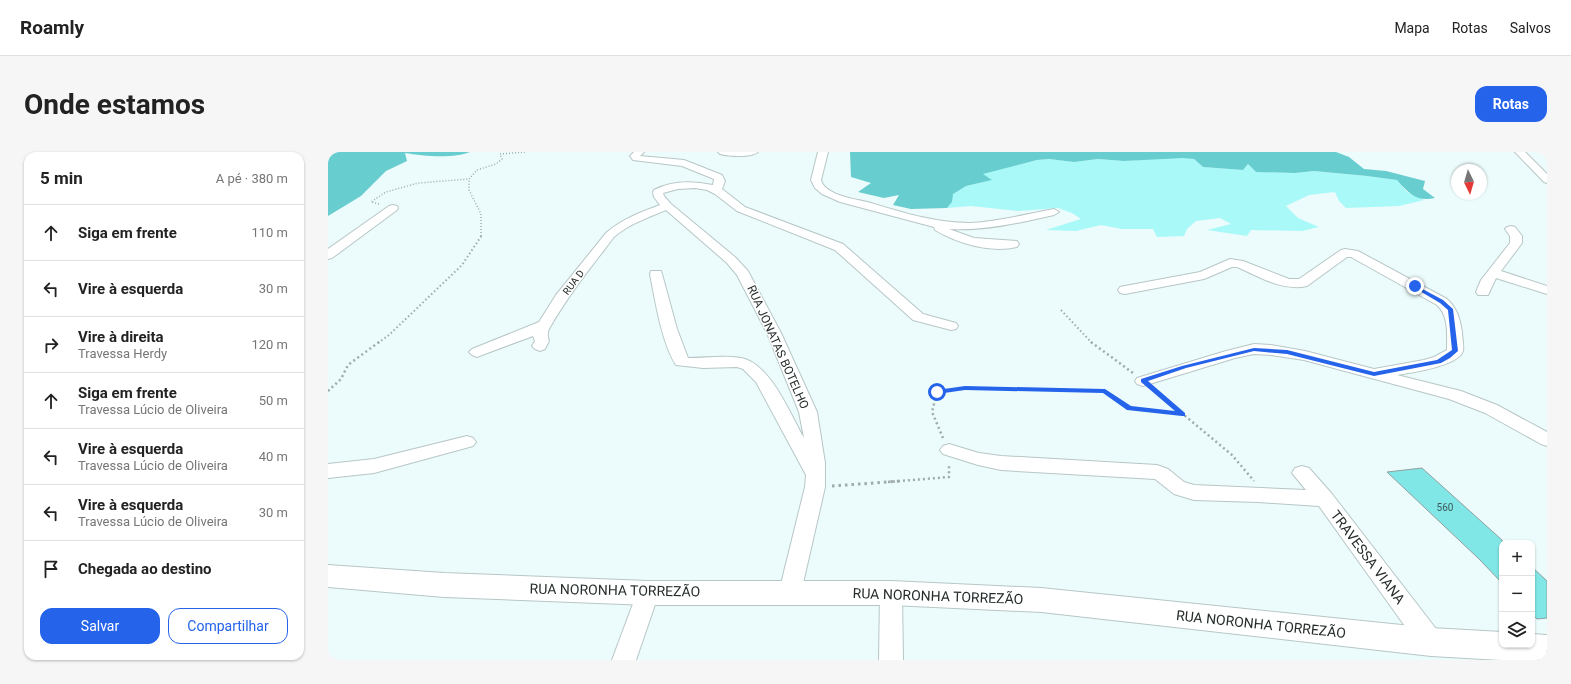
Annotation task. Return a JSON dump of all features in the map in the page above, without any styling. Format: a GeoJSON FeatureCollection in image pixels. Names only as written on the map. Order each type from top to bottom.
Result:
{"type":"FeatureCollection","features":[{"type":"Feature","properties":{"kind":"main road","name":"RUA NORONHA TORREZÃO"},"geometry":{"type":"LineString","coordinates":[[328,576],[444,585],[648,592],[891,594],[1041,600],[1431,642],[1547,649]]}},
{"type":"Feature","properties":{"kind":"street"},"geometry":{"type":"LineString","coordinates":[[639,152],[635,156],[636,158],[684,163],[719,177],[720,181],[716,190]]}},
{"type":"Feature","properties":{"kind":"street"},"geometry":{"type":"LineString","coordinates":[[723,152],[753,152]]}},
{"type":"Feature","properties":{"kind":"street"},"geometry":{"type":"LineString","coordinates":[[823,152],[824,156],[816,176],[816,182],[828,194],[930,223],[975,226],[1054,212]]}},
{"type":"Feature","properties":{"kind":"street"},"geometry":{"type":"LineString","coordinates":[[1520,152],[1547,180]]}},
{"type":"Feature","properties":{"kind":"street"},"geometry":{"type":"LineString","coordinates":[[667,206],[657,194],[664,189],[679,186],[694,186],[716,190],[730,202],[745,211],[839,247],[918,317],[951,326]]}},
{"type":"Feature","properties":{"kind":"street","name":"RUA D"},"geometry":{"type":"LineString","coordinates":[[541,328],[545,325],[561,298],[580,272],[610,235],[618,228],[636,218],[667,206]]}},
{"type":"Feature","properties":{"kind":"street","name":"RUA JONATAS BOTELHO"},"geometry":{"type":"LineString","coordinates":[[667,206],[731,260],[743,274],[774,333],[808,412],[812,431],[816,481],[790,592]]}},
{"type":"Feature","properties":{"kind":"street"},"geometry":{"type":"LineString","coordinates":[[328,255],[393,208]]}},
{"type":"Feature","properties":{"kind":"street"},"geometry":{"type":"LineString","coordinates":[[930,223],[948,234],[966,241],[982,244],[1013,244]]}},
{"type":"Feature","properties":{"kind":"street"},"geometry":{"type":"LineString","coordinates":[[1483,292],[1488,280],[1516,243],[1516,236],[1511,229]]}},
{"type":"Feature","properties":{"kind":"street"},"geometry":{"type":"LineString","coordinates":[[1125,290],[1204,275],[1230,263],[1239,264],[1287,283],[1302,282],[1345,253],[1354,254],[1442,302],[1450,309],[1452,318],[1455,351],[1452,354],[1439,361],[1374,374]]}},
{"type":"Feature","properties":{"kind":"street"},"geometry":{"type":"LineString","coordinates":[[1494,273],[1547,290]]}},
{"type":"Feature","properties":{"kind":"street"},"geometry":{"type":"LineString","coordinates":[[656,274],[674,344],[682,362],[703,364],[739,362],[749,366],[763,380],[816,481]]}},
{"type":"Feature","properties":{"kind":"street"},"geometry":{"type":"LineString","coordinates":[[477,352],[541,328],[540,337],[542,341],[540,346]]}},
{"type":"Feature","properties":{"kind":"street"},"geometry":{"type":"LineString","coordinates":[[1143,381],[1191,365],[1254,349],[1287,352],[1415,384],[1474,401],[1516,422],[1547,440]]}},
{"type":"Feature","properties":{"kind":"street"},"geometry":{"type":"LineString","coordinates":[[328,471],[374,466],[467,442]]}},
{"type":"Feature","properties":{"kind":"street"},"geometry":{"type":"LineString","coordinates":[[949,450],[978,459],[1001,463],[1157,472],[1162,473],[1172,485],[1194,493],[1266,495],[1325,499]]}},
{"type":"Feature","properties":{"kind":"street","name":"TRAVESSA VIANA"},"geometry":{"type":"LineString","coordinates":[[1302,473],[1325,499],[1431,642]]}},
{"type":"Feature","properties":{"kind":"street"},"geometry":{"type":"LineString","coordinates":[[624,660],[648,592]]}},
{"type":"Feature","properties":{"kind":"street"},"geometry":{"type":"LineString","coordinates":[[891,594],[891,660]]}},
{"type":"Feature","properties":{"kind":"path"},"geometry":{"type":"LineString","coordinates":[[328,391],[341,379],[348,365],[390,336],[462,265],[482,234],[482,214],[469,190],[469,179],[477,170],[496,164],[502,159],[500,154],[526,152]]}},
{"type":"Feature","properties":{"kind":"path"},"geometry":{"type":"LineString","coordinates":[[393,208],[371,202],[386,192],[418,184],[469,179]]}},
{"type":"Feature","properties":{"kind":"path"},"geometry":{"type":"LineString","coordinates":[[1061,310],[1096,347],[1143,381],[1232,455],[1266,495]]}},
{"type":"Feature","properties":{"kind":"path"},"geometry":{"type":"LineString","coordinates":[[816,481],[949,477],[949,450],[932,412],[937,392],[965,388],[1105,391],[1130,408],[1182,414]]}},
{"type":"Feature","properties":{"kind":"shaded area"},"geometry":{"type":"Polygon","coordinates":[[[328,152],[470,152],[455,156],[429,156],[405,153],[407,161],[386,171],[361,196],[328,216],[328,152]]]}},
{"type":"Feature","properties":{"kind":"shaded area"},"geometry":{"type":"Polygon","coordinates":[[[850,152],[1336,152],[1349,157],[1364,169],[1386,171],[1425,181],[1423,189],[1435,198],[1418,198],[1405,189],[1397,180],[1367,176],[1314,171],[1295,173],[1256,172],[1248,164],[1243,170],[1203,167],[1194,159],[1183,158],[1124,161],[1098,159],[1074,162],[1049,159],[1037,160],[983,174],[992,180],[966,186],[953,194],[952,202],[947,208],[911,209],[893,205],[899,195],[884,198],[858,192],[871,183],[851,177],[850,152]]]}},
{"type":"Feature","properties":{"kind":"shaded area"},"geometry":{"type":"Polygon","coordinates":[[[1183,157],[1194,159],[1203,167],[1243,170],[1248,164],[1256,172],[1295,173],[1314,171],[1397,180],[1407,192],[1424,200],[1399,206],[1346,208],[1339,201],[1335,192],[1309,195],[1286,206],[1298,218],[1319,227],[1302,231],[1251,230],[1247,236],[1207,230],[1231,224],[1220,218],[1196,221],[1187,229],[1184,236],[1157,237],[1153,229],[1122,229],[1101,225],[1076,231],[1046,230],[1081,219],[1072,213],[1058,208],[1019,211],[971,206],[947,208],[952,202],[952,194],[966,186],[991,180],[982,174],[1037,160],[1049,159],[1074,162],[1098,159],[1124,161],[1183,157]]]}},
{"type":"Feature","properties":{"kind":"building"},"geometry":{"type":"Polygon","coordinates":[[[1422,468],[1502,540],[1499,540],[1499,580],[1479,559],[1387,472],[1422,468]]]}},
{"type":"Feature","properties":{"kind":"building"},"geometry":{"type":"Polygon","coordinates":[[[1535,570],[1547,581],[1547,618],[1537,619],[1535,617],[1535,570]]]}},
{"type":"Feature","properties":{"kind":"route"},"geometry":{"type":"LineString","coordinates":[[937,392],[965,388],[1105,391],[1130,408],[1182,414],[1143,381],[1184,367],[1254,349],[1287,352],[1374,374],[1439,361],[1448,357],[1455,351],[1450,309],[1447,305],[1415,286]]}}]}
